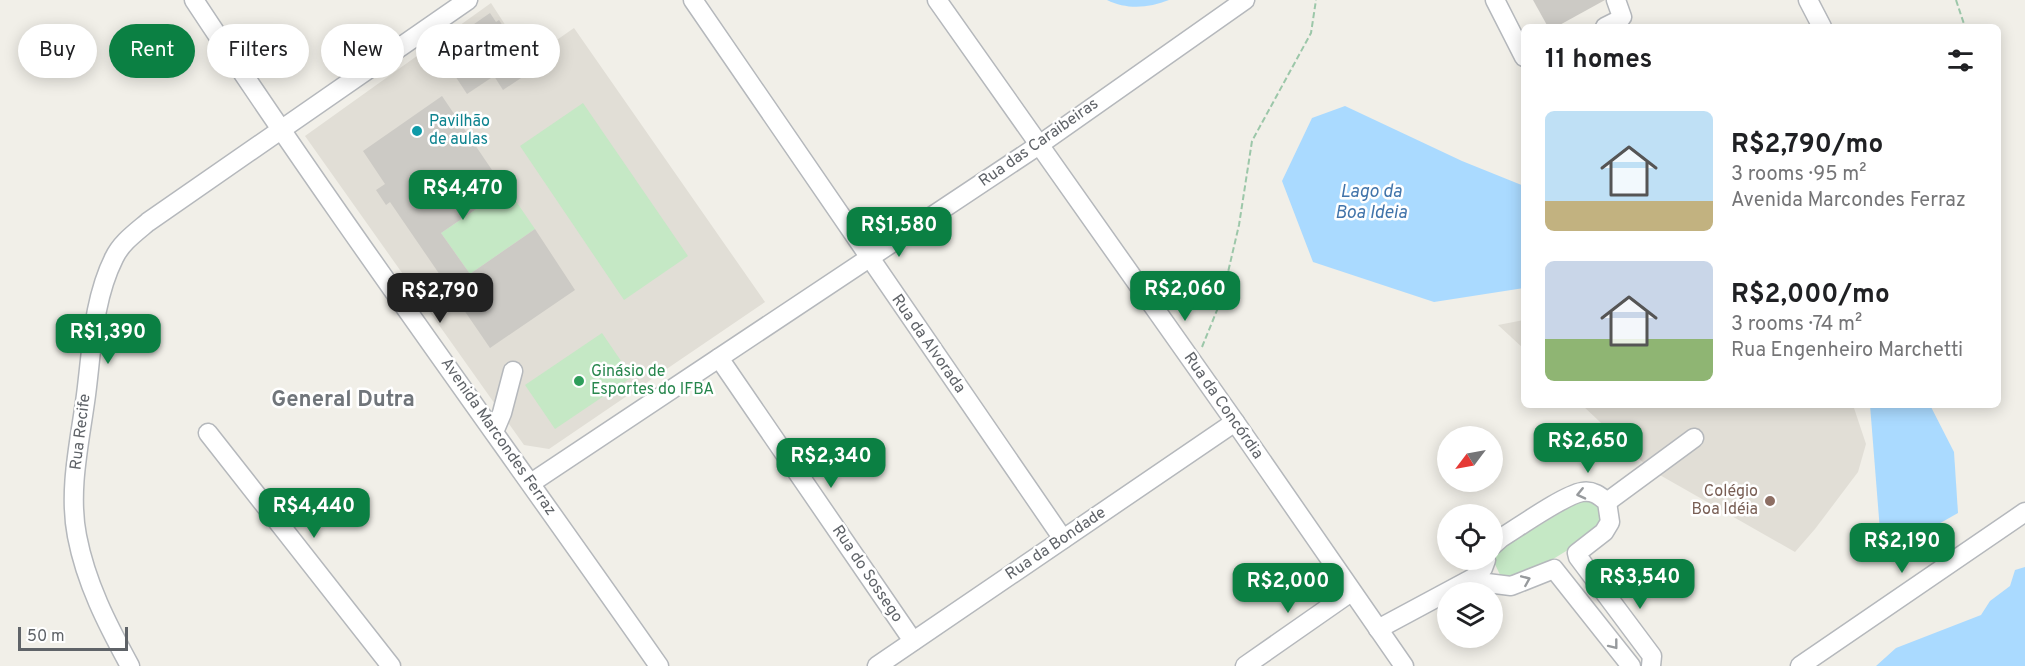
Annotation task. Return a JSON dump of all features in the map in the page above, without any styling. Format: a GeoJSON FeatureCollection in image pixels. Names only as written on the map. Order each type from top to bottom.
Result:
{"type":"FeatureCollection","features":[{"type":"Feature","properties":{"kind":"street","name":"Avenida Marcondes Ferraz"},"geometry":{"type":"LineString","coordinates":[[194,0],[279,129],[659,666]]}},
{"type":"Feature","properties":{"kind":"street","name":"Rua Recife"},"geometry":{"type":"LineString","coordinates":[[130,666],[108,625],[88,579],[77,534],[74,498],[98,298],[114,257],[126,240],[148,222],[468,0]]}},
{"type":"Feature","properties":{"kind":"street","name":"Rua da Alvorada"},"geometry":{"type":"LineString","coordinates":[[693,0],[1063,539]]}},
{"type":"Feature","properties":{"kind":"street","name":"Rua da Concórdia"},"geometry":{"type":"LineString","coordinates":[[937,0],[1404,666]]}},
{"type":"Feature","properties":{"kind":"street","name":"Rua das Caraibeiras"},"geometry":{"type":"LineString","coordinates":[[531,483],[1039,145],[1245,0]]}},
{"type":"Feature","properties":{"kind":"street"},"geometry":{"type":"LineString","coordinates":[[1495,0],[1521,51]]}},
{"type":"Feature","properties":{"kind":"street"},"geometry":{"type":"LineString","coordinates":[[1611,24],[1622,17],[1616,0]]}},
{"type":"Feature","properties":{"kind":"street"},"geometry":{"type":"LineString","coordinates":[[1808,0],[1820,24]]}},
{"type":"Feature","properties":{"kind":"street","name":"Rua do Sossego"},"geometry":{"type":"LineString","coordinates":[[718,358],[913,641]]}},
{"type":"Feature","properties":{"kind":"street"},"geometry":{"type":"LineString","coordinates":[[494,432],[513,403],[513,371]]}},
{"type":"Feature","properties":{"kind":"street","name":"Rua da Bondade"},"geometry":{"type":"LineString","coordinates":[[877,666],[1235,422]]}},
{"type":"Feature","properties":{"kind":"street"},"geometry":{"type":"LineString","coordinates":[[208,433],[391,666]]}},
{"type":"Feature","properties":{"kind":"street"},"geometry":{"type":"LineString","coordinates":[[1607,502],[1694,438]]}},
{"type":"Feature","properties":{"kind":"street"},"geometry":{"type":"LineString","coordinates":[[1503,537],[1566,498],[1583,492],[1595,492],[1607,502],[1610,522],[1604,532],[1577,553],[1652,656],[1651,666]]}},
{"type":"Feature","properties":{"kind":"street"},"geometry":{"type":"LineString","coordinates":[[1800,666],[2025,512]]}},
{"type":"Feature","properties":{"kind":"street"},"geometry":{"type":"LineString","coordinates":[[1503,585],[1512,586],[1554,569],[1630,666]]}},
{"type":"Feature","properties":{"kind":"street"},"geometry":{"type":"LineString","coordinates":[[1382,635],[1473,578],[1481,570]]}},
{"type":"Feature","properties":{"kind":"street"},"geometry":{"type":"LineString","coordinates":[[1245,666],[1351,592]]}},
{"type":"Feature","properties":{"kind":"street"},"geometry":{"type":"LineString","coordinates":[[1382,635],[1437,606]]}},
{"type":"Feature","properties":{"kind":"path"},"geometry":{"type":"LineString","coordinates":[[1194,367],[1222,298],[1239,225],[1252,141],[1311,33],[1316,0]]}},
{"type":"Feature","properties":{"kind":"path"},"geometry":{"type":"LineString","coordinates":[[1956,0],[1964,24]]}},
{"type":"Feature","properties":{"kind":"shaded area"},"geometry":{"type":"Polygon","coordinates":[[[491,3],[505,24],[462,24],[491,3]]]}},
{"type":"Feature","properties":{"kind":"shaded area"},"geometry":{"type":"Polygon","coordinates":[[[574,28],[765,302],[549,449],[524,445],[305,136],[386,78],[404,78],[404,65],[416,57],[416,78],[560,78],[560,38],[574,28]]]}},
{"type":"Feature","properties":{"kind":"shaded area"},"geometry":{"type":"Polygon","coordinates":[[[1521,321],[1521,346],[1498,325],[1521,321]]]}},
{"type":"Feature","properties":{"kind":"shaded area","name":"Colégio Boa Idéia"},"geometry":{"type":"Polygon","coordinates":[[[1585,408],[1854,408],[1866,444],[1858,472],[1795,552],[1651,470],[1585,408]]]}},
{"type":"Feature","properties":{"kind":"green space"},"geometry":{"type":"Polygon","coordinates":[[[583,103],[688,256],[624,300],[520,146],[583,103]]]}},
{"type":"Feature","properties":{"kind":"green space"},"geometry":{"type":"Polygon","coordinates":[[[507,188],[535,229],[470,274],[441,233],[507,188]]]}},
{"type":"Feature","properties":{"kind":"green space","name":"Ginásio de Esportes do IFBA"},"geometry":{"type":"Polygon","coordinates":[[[602,333],[632,377],[555,429],[525,385],[602,333]]]}},
{"type":"Feature","properties":{"kind":"green space"},"geometry":{"type":"Polygon","coordinates":[[[1583,499],[1596,503],[1604,514],[1597,532],[1516,582],[1501,577],[1498,570],[1503,570],[1503,547],[1583,499]]]}},
{"type":"Feature","properties":{"kind":"water"},"geometry":{"type":"Polygon","coordinates":[[[1107,0],[1169,0],[1154,5],[1130,7],[1107,0]]]}},
{"type":"Feature","properties":{"kind":"water","name":"Lago da Boa Ideia"},"geometry":{"type":"Polygon","coordinates":[[[1345,106],[1462,161],[1521,185],[1521,288],[1434,302],[1313,262],[1282,181],[1312,118],[1345,106]]]}},
{"type":"Feature","properties":{"kind":"water"},"geometry":{"type":"Polygon","coordinates":[[[1870,408],[1932,408],[1954,452],[1958,513],[1882,556],[1870,408]]]}},
{"type":"Feature","properties":{"kind":"water"},"geometry":{"type":"Polygon","coordinates":[[[2025,567],[2025,666],[1876,666],[1896,648],[1981,615],[1990,601],[2010,586],[2015,570],[2025,567]]]}},
{"type":"Feature","properties":{"kind":"building"},"geometry":{"type":"Polygon","coordinates":[[[1533,0],[1605,0],[1561,24],[1546,24],[1533,0]]]}},
{"type":"Feature","properties":{"kind":"building"},"geometry":{"type":"Polygon","coordinates":[[[490,13],[496,22],[499,20],[502,24],[474,24],[490,13]]]}},
{"type":"Feature","properties":{"kind":"building"},"geometry":{"type":"Polygon","coordinates":[[[456,78],[491,78],[467,94],[456,78]]]}},
{"type":"Feature","properties":{"kind":"building"},"geometry":{"type":"Polygon","coordinates":[[[495,78],[521,78],[503,90],[495,78]]]}},
{"type":"Feature","properties":{"kind":"building"},"geometry":{"type":"Polygon","coordinates":[[[442,96],[494,173],[507,188],[441,233],[470,274],[535,229],[575,290],[490,348],[390,202],[386,205],[376,190],[385,184],[363,151],[442,96]]]}},
{"type":"Feature","properties":{"kind":"place","name":"Pavilhão de aulas"},"geometry":{"type":"Point","coordinates":[417,131]}},
{"type":"Feature","properties":{"kind":"place","name":"Ginásio de Esportes do IFBA"},"geometry":{"type":"Point","coordinates":[579,381]}},
{"type":"Feature","properties":{"kind":"place","name":"Colégio Boa Idéia"},"geometry":{"type":"Point","coordinates":[1770,501]}},
{"type":"Feature","properties":{"kind":"district","name":"General Dutra"},"geometry":{"type":"Point","coordinates":[343,400]}}]}
